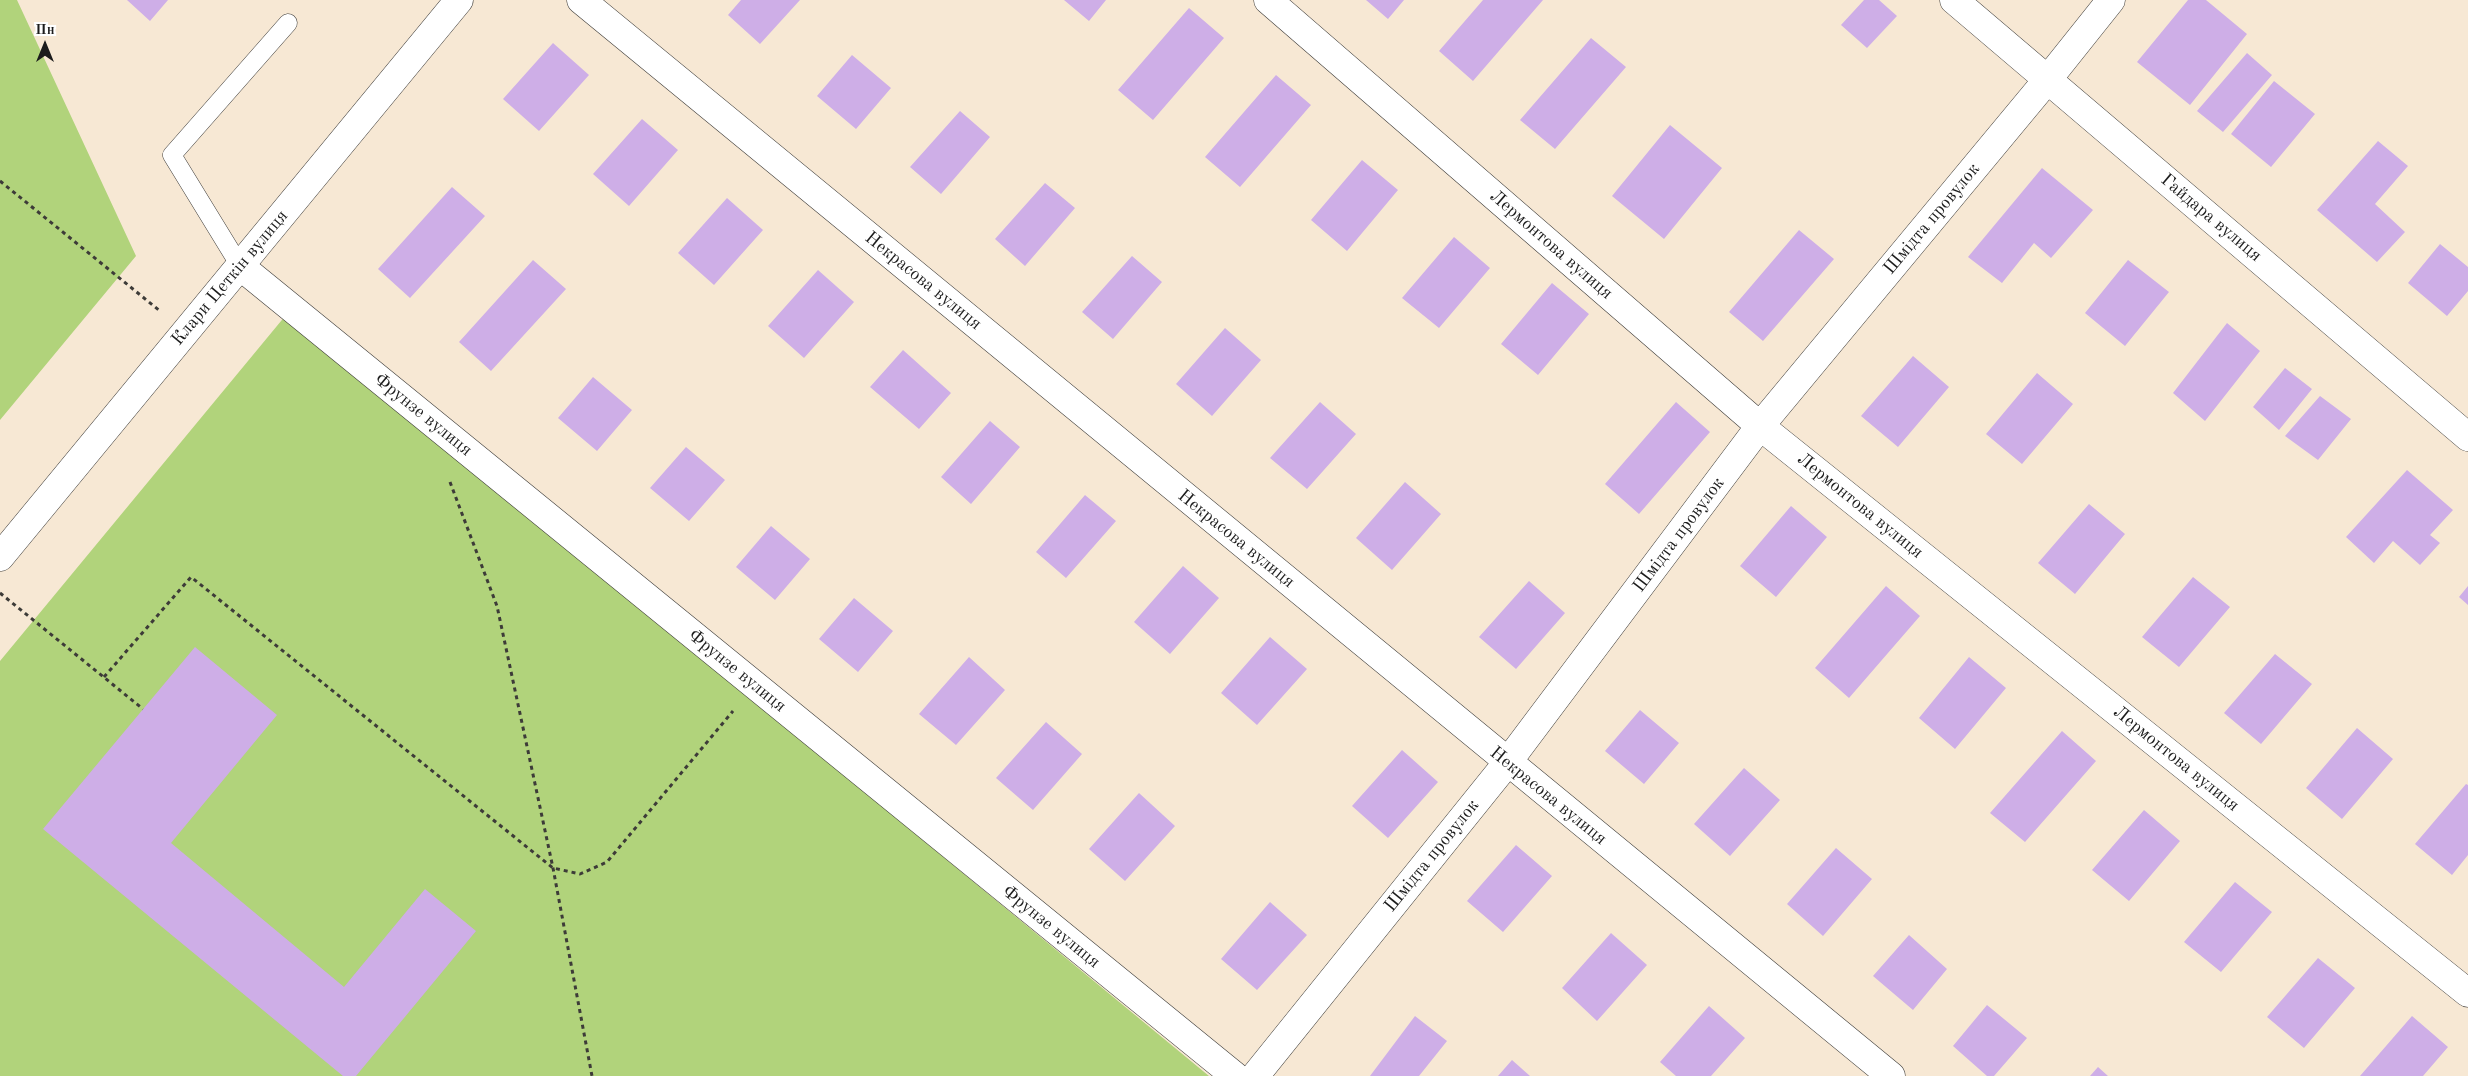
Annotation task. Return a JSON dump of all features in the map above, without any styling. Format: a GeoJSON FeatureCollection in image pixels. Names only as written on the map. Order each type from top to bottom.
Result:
{"type":"FeatureCollection","features":[{"type":"Feature","properties":{"kind":"street","name":"Клари Цеткін вулиця"},"geometry":{"type":"LineString","coordinates":[[0,557],[460,0]]}},
{"type":"Feature","properties":{"kind":"street","name":"Некрасова вулиця"},"geometry":{"type":"LineString","coordinates":[[581,0],[1507,763],[1891,1076]]}},
{"type":"Feature","properties":{"kind":"street","name":"Лермонтова вулиця"},"geometry":{"type":"LineString","coordinates":[[1268,0],[1760,426],[2468,993]]}},
{"type":"Feature","properties":{"kind":"street","name":"Гайдара вулиця"},"geometry":{"type":"LineString","coordinates":[[1954,0],[2468,437]]}},
{"type":"Feature","properties":{"kind":"street","name":"Шмідта провулок"},"geometry":{"type":"LineString","coordinates":[[1255,1076],[1507,763],[1760,426],[2048,79],[2111,0]]}},
{"type":"Feature","properties":{"kind":"street","name":"Фрунзе вулиця"},"geometry":{"type":"LineString","coordinates":[[240,266],[1235,1076]]}},
{"type":"Feature","properties":{"kind":"lane"},"geometry":{"type":"LineString","coordinates":[[240,266],[172,155],[288,23]]}},
{"type":"Feature","properties":{"kind":"path"},"geometry":{"type":"LineString","coordinates":[[0,181],[186,332]]}},
{"type":"Feature","properties":{"kind":"path"},"geometry":{"type":"LineString","coordinates":[[450,481],[497,606],[553,868],[592,1076]]}},
{"type":"Feature","properties":{"kind":"path"},"geometry":{"type":"LineString","coordinates":[[104,677],[191,577],[553,868],[580,874],[607,862],[755,686]]}},
{"type":"Feature","properties":{"kind":"path"},"geometry":{"type":"LineString","coordinates":[[0,593],[143,709]]}},
{"type":"Feature","properties":{"kind":"green space"},"geometry":{"type":"Polygon","coordinates":[[[0,0],[17,0],[136,256],[0,420],[0,0]]]}},
{"type":"Feature","properties":{"kind":"green space"},"geometry":{"type":"Polygon","coordinates":[[[286,315],[1209,1076],[0,1076],[0,661],[286,315]]]}},
{"type":"Feature","properties":{"kind":"building"},"geometry":{"type":"Polygon","coordinates":[[[127,0],[168,0],[150,21],[127,0]]]}},
{"type":"Feature","properties":{"kind":"building"},"geometry":{"type":"Polygon","coordinates":[[[741,0],[800,0],[760,44],[728,15],[741,0]]]}},
{"type":"Feature","properties":{"kind":"building"},"geometry":{"type":"Polygon","coordinates":[[[1064,0],[1106,0],[1089,21],[1064,0]]]}},
{"type":"Feature","properties":{"kind":"building"},"geometry":{"type":"Polygon","coordinates":[[[1366,0],[1404,0],[1388,19],[1366,0]]]}},
{"type":"Feature","properties":{"kind":"building"},"geometry":{"type":"Polygon","coordinates":[[[1483,0],[1543,0],[1473,81],[1439,51],[1483,0]]]}},
{"type":"Feature","properties":{"kind":"building"},"geometry":{"type":"Polygon","coordinates":[[[1864,0],[1879,0],[1897,16],[1867,48],[1841,25],[1864,0]]]}},
{"type":"Feature","properties":{"kind":"building"},"geometry":{"type":"Polygon","coordinates":[[[2188,0],[2206,0],[2247,34],[2190,105],[2137,62],[2188,0]]]}},
{"type":"Feature","properties":{"kind":"building"},"geometry":{"type":"Polygon","coordinates":[[[1189,8],[1224,38],[1153,120],[1118,90],[1189,8]]]}},
{"type":"Feature","properties":{"kind":"building"},"geometry":{"type":"Polygon","coordinates":[[[1591,38],[1626,67],[1555,149],[1520,120],[1591,38]]]}},
{"type":"Feature","properties":{"kind":"building"},"geometry":{"type":"Polygon","coordinates":[[[553,43],[589,75],[539,131],[503,99],[553,43]]]}},
{"type":"Feature","properties":{"kind":"building"},"geometry":{"type":"Polygon","coordinates":[[[2247,53],[2272,75],[2223,132],[2197,111],[2247,53]]]}},
{"type":"Feature","properties":{"kind":"building"},"geometry":{"type":"Polygon","coordinates":[[[852,55],[891,88],[856,129],[817,96],[852,55]]]}},
{"type":"Feature","properties":{"kind":"building"},"geometry":{"type":"Polygon","coordinates":[[[1276,75],[1311,105],[1240,187],[1205,157],[1276,75]]]}},
{"type":"Feature","properties":{"kind":"building"},"geometry":{"type":"Polygon","coordinates":[[[2274,81],[2315,114],[2271,167],[2231,134],[2274,81]]]}},
{"type":"Feature","properties":{"kind":"building"},"geometry":{"type":"Polygon","coordinates":[[[960,111],[990,137],[941,194],[910,167],[960,111]]]}},
{"type":"Feature","properties":{"kind":"building"},"geometry":{"type":"Polygon","coordinates":[[[642,119],[678,150],[629,206],[593,174],[642,119]]]}},
{"type":"Feature","properties":{"kind":"building"},"geometry":{"type":"Polygon","coordinates":[[[1670,125],[1722,168],[1664,239],[1612,196],[1670,125]]]}},
{"type":"Feature","properties":{"kind":"building"},"geometry":{"type":"Polygon","coordinates":[[[2378,141],[2408,166],[2375,204],[2405,232],[2377,262],[2317,210],[2378,141]]]}},
{"type":"Feature","properties":{"kind":"building"},"geometry":{"type":"Polygon","coordinates":[[[1362,160],[1398,190],[1347,251],[1311,220],[1362,160]]]}},
{"type":"Feature","properties":{"kind":"building"},"geometry":{"type":"Polygon","coordinates":[[[2042,168],[2093,210],[2051,258],[2034,243],[2002,283],[1968,257],[2042,168]]]}},
{"type":"Feature","properties":{"kind":"building"},"geometry":{"type":"Polygon","coordinates":[[[1045,183],[1075,208],[1025,266],[995,239],[1045,183]]]}},
{"type":"Feature","properties":{"kind":"building"},"geometry":{"type":"Polygon","coordinates":[[[452,187],[485,216],[410,298],[378,269],[452,187]]]}},
{"type":"Feature","properties":{"kind":"building"},"geometry":{"type":"Polygon","coordinates":[[[727,198],[763,230],[714,285],[678,253],[727,198]]]}},
{"type":"Feature","properties":{"kind":"building"},"geometry":{"type":"Polygon","coordinates":[[[1799,230],[1834,259],[1763,341],[1729,312],[1799,230]]]}},
{"type":"Feature","properties":{"kind":"building"},"geometry":{"type":"Polygon","coordinates":[[[1454,237],[1490,268],[1439,328],[1402,298],[1454,237]]]}},
{"type":"Feature","properties":{"kind":"building"},"geometry":{"type":"Polygon","coordinates":[[[2440,244],[2468,267],[2468,291],[2447,316],[2408,283],[2440,244]]]}},
{"type":"Feature","properties":{"kind":"building"},"geometry":{"type":"Polygon","coordinates":[[[1132,256],[1162,282],[1113,339],[1082,312],[1132,256]]]}},
{"type":"Feature","properties":{"kind":"building"},"geometry":{"type":"Polygon","coordinates":[[[533,260],[566,289],[491,371],[459,342],[533,260]]]}},
{"type":"Feature","properties":{"kind":"building"},"geometry":{"type":"Polygon","coordinates":[[[2128,260],[2169,292],[2125,346],[2085,313],[2128,260]]]}},
{"type":"Feature","properties":{"kind":"building"},"geometry":{"type":"Polygon","coordinates":[[[818,270],[854,302],[804,358],[768,326],[818,270]]]}},
{"type":"Feature","properties":{"kind":"building"},"geometry":{"type":"Polygon","coordinates":[[[1552,283],[1589,314],[1538,375],[1501,344],[1552,283]]]}},
{"type":"Feature","properties":{"kind":"building"},"geometry":{"type":"Polygon","coordinates":[[[2227,323],[2260,351],[2205,421],[2173,393],[2227,323]]]}},
{"type":"Feature","properties":{"kind":"building"},"geometry":{"type":"Polygon","coordinates":[[[1225,328],[1261,360],[1212,416],[1176,384],[1225,328]]]}},
{"type":"Feature","properties":{"kind":"building"},"geometry":{"type":"Polygon","coordinates":[[[903,350],[951,393],[919,429],[870,387],[903,350]]]}},
{"type":"Feature","properties":{"kind":"building"},"geometry":{"type":"Polygon","coordinates":[[[1913,356],[1949,387],[1898,447],[1861,416],[1913,356]]]}},
{"type":"Feature","properties":{"kind":"building"},"geometry":{"type":"Polygon","coordinates":[[[2285,368],[2312,389],[2279,430],[2253,407],[2285,368]]]}},
{"type":"Feature","properties":{"kind":"building"},"geometry":{"type":"Polygon","coordinates":[[[2037,373],[2073,404],[2022,464],[1986,434],[2037,373]]]}},
{"type":"Feature","properties":{"kind":"building"},"geometry":{"type":"Polygon","coordinates":[[[593,377],[632,410],[597,451],[558,418],[593,377]]]}},
{"type":"Feature","properties":{"kind":"building"},"geometry":{"type":"Polygon","coordinates":[[[2320,396],[2351,419],[2318,460],[2285,436],[2320,396]]]}},
{"type":"Feature","properties":{"kind":"building"},"geometry":{"type":"Polygon","coordinates":[[[1320,402],[1356,434],[1307,489],[1270,458],[1320,402]]]}},
{"type":"Feature","properties":{"kind":"building"},"geometry":{"type":"Polygon","coordinates":[[[1676,402],[1710,432],[1639,514],[1605,484],[1676,402]]]}},
{"type":"Feature","properties":{"kind":"building"},"geometry":{"type":"Polygon","coordinates":[[[990,421],[1020,447],[971,504],[941,477],[990,421]]]}},
{"type":"Feature","properties":{"kind":"building"},"geometry":{"type":"Polygon","coordinates":[[[686,447],[725,480],[689,521],[650,488],[686,447]]]}},
{"type":"Feature","properties":{"kind":"building"},"geometry":{"type":"Polygon","coordinates":[[[2407,470],[2453,510],[2430,535],[2440,543],[2420,565],[2393,541],[2374,563],[2346,537],[2407,470]]]}},
{"type":"Feature","properties":{"kind":"building"},"geometry":{"type":"Polygon","coordinates":[[[1405,482],[1441,514],[1392,570],[1356,538],[1405,482]]]}},
{"type":"Feature","properties":{"kind":"building"},"geometry":{"type":"Polygon","coordinates":[[[1085,495],[1116,521],[1066,578],[1036,552],[1085,495]]]}},
{"type":"Feature","properties":{"kind":"building"},"geometry":{"type":"Polygon","coordinates":[[[2089,504],[2125,534],[2075,594],[2038,563],[2089,504]]]}},
{"type":"Feature","properties":{"kind":"building"},"geometry":{"type":"Polygon","coordinates":[[[1791,506],[1827,537],[1776,597],[1740,566],[1791,506]]]}},
{"type":"Feature","properties":{"kind":"building"},"geometry":{"type":"Polygon","coordinates":[[[771,526],[810,559],[775,600],[736,567],[771,526]]]}},
{"type":"Feature","properties":{"kind":"building"},"geometry":{"type":"Polygon","coordinates":[[[1183,566],[1219,598],[1170,654],[1134,622],[1183,566]]]}},
{"type":"Feature","properties":{"kind":"building"},"geometry":{"type":"Polygon","coordinates":[[[2193,577],[2230,607],[2179,667],[2142,637],[2193,577]]]}},
{"type":"Feature","properties":{"kind":"building"},"geometry":{"type":"Polygon","coordinates":[[[1529,581],[1565,613],[1516,669],[1479,637],[1529,581]]]}},
{"type":"Feature","properties":{"kind":"building"},"geometry":{"type":"Polygon","coordinates":[[[1886,586],[1920,616],[1849,698],[1815,668],[1886,586]]]}},
{"type":"Feature","properties":{"kind":"building"},"geometry":{"type":"Polygon","coordinates":[[[2468,586],[2468,605],[2459,597],[2468,586]]]}},
{"type":"Feature","properties":{"kind":"building"},"geometry":{"type":"Polygon","coordinates":[[[854,598],[893,631],[858,672],[819,639],[854,598]]]}},
{"type":"Feature","properties":{"kind":"building"},"geometry":{"type":"Polygon","coordinates":[[[1270,637],[1307,669],[1257,725],[1221,693],[1270,637]]]}},
{"type":"Feature","properties":{"kind":"building"},"geometry":{"type":"Polygon","coordinates":[[[195,647],[277,715],[171,843],[344,987],[425,889],[476,931],[356,1076],[343,1076],[43,829],[195,647]]]}},
{"type":"Feature","properties":{"kind":"building"},"geometry":{"type":"Polygon","coordinates":[[[2275,654],[2312,684],[2261,744],[2224,713],[2275,654]]]}},
{"type":"Feature","properties":{"kind":"building"},"geometry":{"type":"Polygon","coordinates":[[[969,657],[1005,690],[956,745],[919,714],[969,657]]]}},
{"type":"Feature","properties":{"kind":"building"},"geometry":{"type":"Polygon","coordinates":[[[1969,657],[2006,688],[1955,749],[1919,718],[1969,657]]]}},
{"type":"Feature","properties":{"kind":"building"},"geometry":{"type":"Polygon","coordinates":[[[1640,710],[1679,743],[1644,784],[1605,751],[1640,710]]]}},
{"type":"Feature","properties":{"kind":"building"},"geometry":{"type":"Polygon","coordinates":[[[1046,722],[1082,754],[1033,810],[996,778],[1046,722]]]}},
{"type":"Feature","properties":{"kind":"building"},"geometry":{"type":"Polygon","coordinates":[[[2357,728],[2393,759],[2342,819],[2306,788],[2357,728]]]}},
{"type":"Feature","properties":{"kind":"building"},"geometry":{"type":"Polygon","coordinates":[[[2062,731],[2096,761],[2025,842],[1990,813],[2062,731]]]}},
{"type":"Feature","properties":{"kind":"building"},"geometry":{"type":"Polygon","coordinates":[[[1402,750],[1438,782],[1388,838],[1352,806],[1402,750]]]}},
{"type":"Feature","properties":{"kind":"building"},"geometry":{"type":"Polygon","coordinates":[[[1744,768],[1780,800],[1730,856],[1694,824],[1744,768]]]}},
{"type":"Feature","properties":{"kind":"building"},"geometry":{"type":"Polygon","coordinates":[[[2466,784],[2468,785],[2468,855],[2452,875],[2415,844],[2466,784]]]}},
{"type":"Feature","properties":{"kind":"building"},"geometry":{"type":"Polygon","coordinates":[[[1139,793],[1175,826],[1125,881],[1089,849],[1139,793]]]}},
{"type":"Feature","properties":{"kind":"building"},"geometry":{"type":"Polygon","coordinates":[[[2144,810],[2180,841],[2129,901],[2092,870],[2144,810]]]}},
{"type":"Feature","properties":{"kind":"building"},"geometry":{"type":"Polygon","coordinates":[[[1516,845],[1552,876],[1503,932],[1467,901],[1516,845]]]}},
{"type":"Feature","properties":{"kind":"building"},"geometry":{"type":"Polygon","coordinates":[[[1836,848],[1872,879],[1823,936],[1787,904],[1836,848]]]}},
{"type":"Feature","properties":{"kind":"building"},"geometry":{"type":"Polygon","coordinates":[[[2235,882],[2272,912],[2221,972],[2184,942],[2235,882]]]}},
{"type":"Feature","properties":{"kind":"building"},"geometry":{"type":"Polygon","coordinates":[[[1270,902],[1307,935],[1257,990],[1221,959],[1270,902]]]}},
{"type":"Feature","properties":{"kind":"building"},"geometry":{"type":"Polygon","coordinates":[[[1611,933],[1647,965],[1597,1021],[1562,988],[1611,933]]]}},
{"type":"Feature","properties":{"kind":"building"},"geometry":{"type":"Polygon","coordinates":[[[1909,935],[1947,969],[1913,1010],[1873,976],[1909,935]]]}},
{"type":"Feature","properties":{"kind":"building"},"geometry":{"type":"Polygon","coordinates":[[[2318,958],[2355,988],[2304,1048],[2267,1017],[2318,958]]]}},
{"type":"Feature","properties":{"kind":"building"},"geometry":{"type":"Polygon","coordinates":[[[1987,1005],[2027,1038],[1994,1076],[1987,1076],[1953,1046],[1987,1005]]]}},
{"type":"Feature","properties":{"kind":"building"},"geometry":{"type":"Polygon","coordinates":[[[1709,1006],[1745,1038],[1711,1076],[1676,1076],[1660,1062],[1709,1006]]]}},
{"type":"Feature","properties":{"kind":"building"},"geometry":{"type":"Polygon","coordinates":[[[1415,1016],[1447,1041],[1419,1076],[1370,1076],[1415,1016]]]}},
{"type":"Feature","properties":{"kind":"building"},"geometry":{"type":"Polygon","coordinates":[[[2412,1016],[2448,1047],[2423,1076],[2360,1076],[2412,1016]]]}},
{"type":"Feature","properties":{"kind":"building"},"geometry":{"type":"Polygon","coordinates":[[[1512,1060],[1530,1076],[1498,1076],[1512,1060]]]}},
{"type":"Feature","properties":{"kind":"building"},"geometry":{"type":"Polygon","coordinates":[[[2098,1067],[2108,1076],[2090,1076],[2098,1067]]]}}]}
